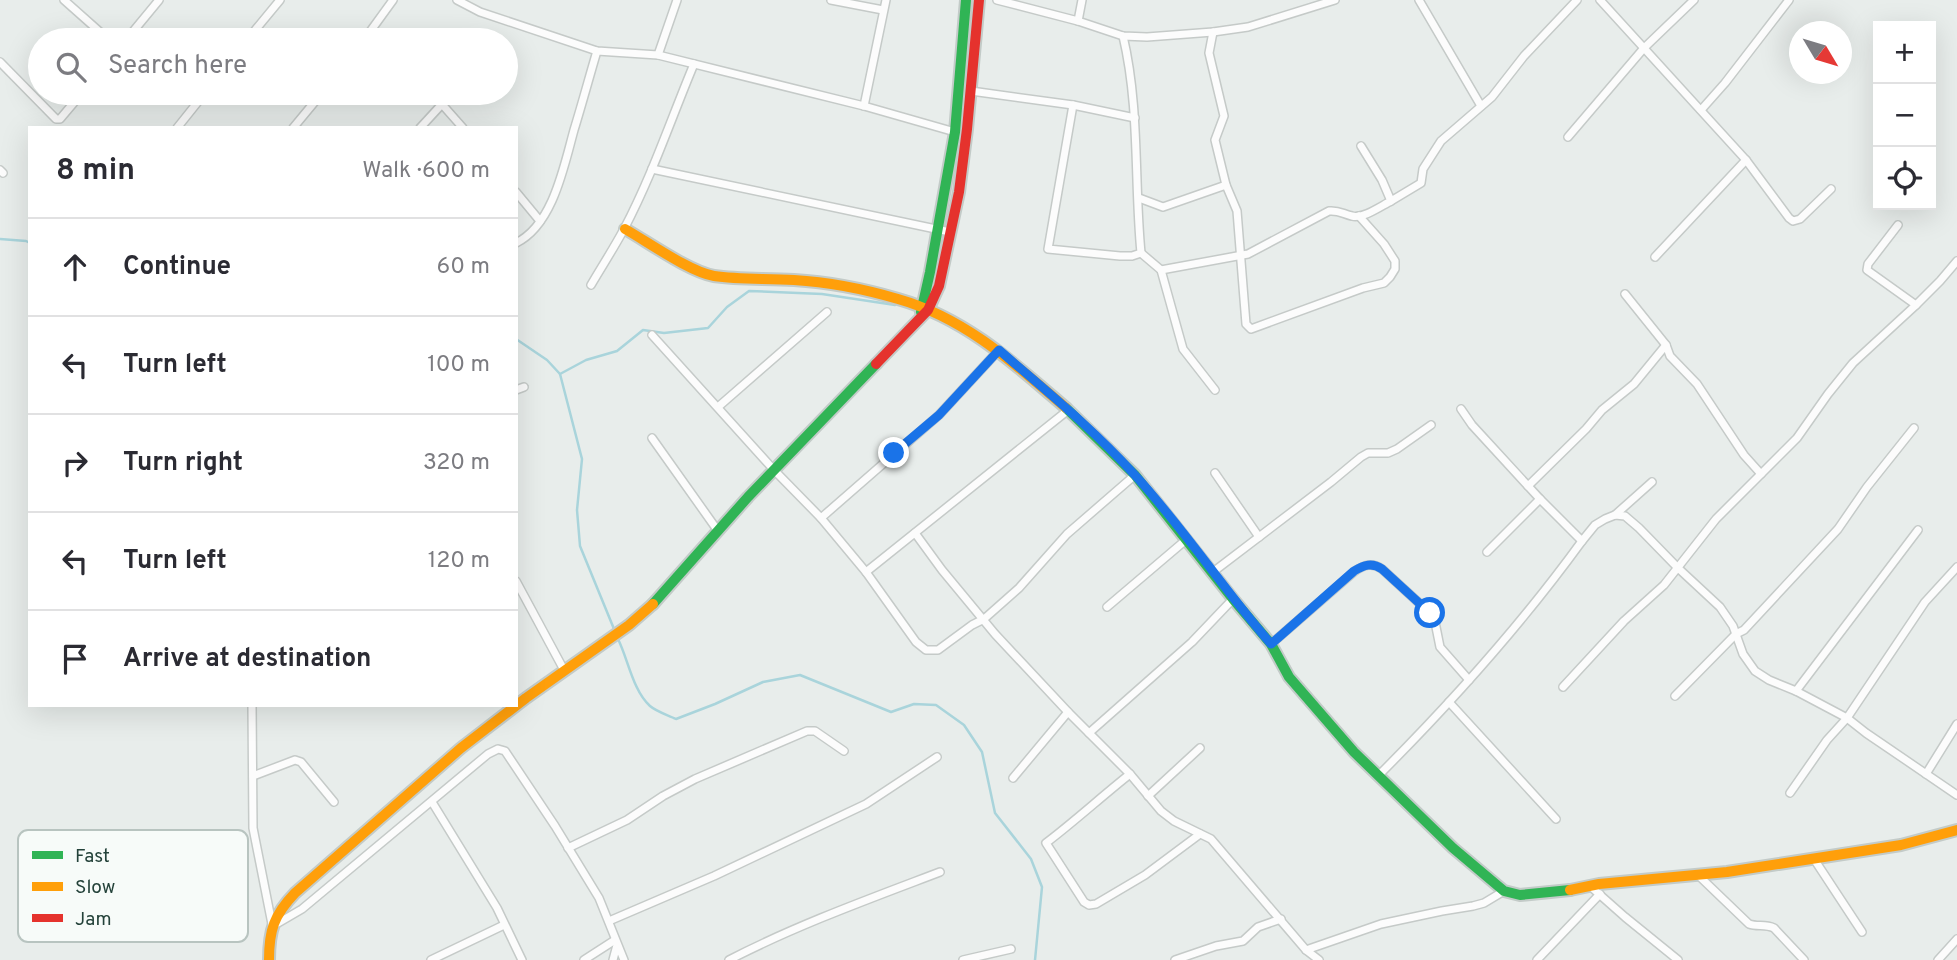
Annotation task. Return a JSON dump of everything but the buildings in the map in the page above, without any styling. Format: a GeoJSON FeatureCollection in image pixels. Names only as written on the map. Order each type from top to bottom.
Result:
{"type":"FeatureCollection","features":[{"type":"Feature","properties":{"kind":"street"},"geometry":{"type":"LineString","coordinates":[[64,0],[96,28]]}},
{"type":"Feature","properties":{"kind":"street"},"geometry":{"type":"LineString","coordinates":[[136,28],[159,0]]}},
{"type":"Feature","properties":{"kind":"street"},"geometry":{"type":"LineString","coordinates":[[257,28],[280,0]]}},
{"type":"Feature","properties":{"kind":"street"},"geometry":{"type":"LineString","coordinates":[[373,28],[393,0]]}},
{"type":"Feature","properties":{"kind":"street"},"geometry":{"type":"LineString","coordinates":[[457,0],[480,12],[597,51],[657,55],[864,106],[955,132]]}},
{"type":"Feature","properties":{"kind":"street"},"geometry":{"type":"LineString","coordinates":[[657,55],[677,0]]}},
{"type":"Feature","properties":{"kind":"street"},"geometry":{"type":"LineString","coordinates":[[831,0],[883,10]]}},
{"type":"Feature","properties":{"kind":"street"},"geometry":{"type":"LineString","coordinates":[[864,106],[886,0]]}},
{"type":"Feature","properties":{"kind":"street"},"geometry":{"type":"LineString","coordinates":[[923,311],[955,132],[966,0]]}},
{"type":"Feature","properties":{"kind":"street"},"geometry":{"type":"LineString","coordinates":[[518,705],[629,625],[658,599],[923,311],[939,286],[964,158],[979,0]]}},
{"type":"Feature","properties":{"kind":"street"},"geometry":{"type":"LineString","coordinates":[[997,0],[1124,36],[1147,37],[1248,27],[1321,2],[1335,0]]}},
{"type":"Feature","properties":{"kind":"street"},"geometry":{"type":"LineString","coordinates":[[1078,21],[1082,0]]}},
{"type":"Feature","properties":{"kind":"street"},"geometry":{"type":"LineString","coordinates":[[1419,0],[1481,106]]}},
{"type":"Feature","properties":{"kind":"street"},"geometry":{"type":"LineString","coordinates":[[1161,270],[1248,254],[1329,211],[1337,210],[1350,216],[1359,216],[1421,183],[1423,169],[1441,141],[1492,97],[1524,56],[1577,0]]}},
{"type":"Feature","properties":{"kind":"street"},"geometry":{"type":"LineString","coordinates":[[1600,0],[1746,160],[1789,218],[1800,219],[1831,189]]}},
{"type":"Feature","properties":{"kind":"street"},"geometry":{"type":"LineString","coordinates":[[1568,137],[1644,48],[1694,0]]}},
{"type":"Feature","properties":{"kind":"street"},"geometry":{"type":"LineString","coordinates":[[1700,110],[1725,83],[1789,0]]}},
{"type":"Feature","properties":{"kind":"street"},"geometry":{"type":"LineString","coordinates":[[1213,32],[1209,53],[1224,116],[1215,140],[1226,185],[1237,211],[1246,324],[1251,329],[1363,288],[1384,283],[1390,278],[1395,269],[1395,261],[1359,216]]}},
{"type":"Feature","properties":{"kind":"street"},"geometry":{"type":"LineString","coordinates":[[1124,36],[1135,118],[1141,253],[1161,270],[1183,349],[1215,390]]}},
{"type":"Feature","properties":{"kind":"street"},"geometry":{"type":"LineString","coordinates":[[518,242],[540,221],[556,192],[597,51]]}},
{"type":"Feature","properties":{"kind":"street"},"geometry":{"type":"LineString","coordinates":[[0,62],[28,90]]}},
{"type":"Feature","properties":{"kind":"street"},"geometry":{"type":"LineString","coordinates":[[591,285],[625,229],[694,64]]}},
{"type":"Feature","properties":{"kind":"street"},"geometry":{"type":"LineString","coordinates":[[971,91],[1073,105],[1135,118]]}},
{"type":"Feature","properties":{"kind":"street"},"geometry":{"type":"LineString","coordinates":[[42,105],[56,119],[60,119],[72,105]]}},
{"type":"Feature","properties":{"kind":"street"},"geometry":{"type":"LineString","coordinates":[[179,126],[195,105]]}},
{"type":"Feature","properties":{"kind":"street"},"geometry":{"type":"LineString","coordinates":[[295,126],[312,105]]}},
{"type":"Feature","properties":{"kind":"street"},"geometry":{"type":"LineString","coordinates":[[422,126],[441,105]]}},
{"type":"Feature","properties":{"kind":"street"},"geometry":{"type":"LineString","coordinates":[[445,105],[461,126]]}},
{"type":"Feature","properties":{"kind":"street"},"geometry":{"type":"LineString","coordinates":[[1073,105],[1048,250],[1120,256],[1141,253]]}},
{"type":"Feature","properties":{"kind":"street"},"geometry":{"type":"LineString","coordinates":[[1361,146],[1382,180],[1391,201]]}},
{"type":"Feature","properties":{"kind":"street"},"geometry":{"type":"LineString","coordinates":[[1655,257],[1746,160]]}},
{"type":"Feature","properties":{"kind":"street"},"geometry":{"type":"LineString","coordinates":[[652,169],[950,232]]}},
{"type":"Feature","properties":{"kind":"street"},"geometry":{"type":"LineString","coordinates":[[1139,198],[1163,207],[1226,185]]}},
{"type":"Feature","properties":{"kind":"street"},"geometry":{"type":"LineString","coordinates":[[518,194],[540,221]]}},
{"type":"Feature","properties":{"kind":"street"},"geometry":{"type":"LineString","coordinates":[[1898,225],[1868,264],[1867,270],[1916,305]]}},
{"type":"Feature","properties":{"kind":"street"},"geometry":{"type":"LineString","coordinates":[[625,229],[695,270],[713,276],[839,285],[900,299],[923,311],[950,319],[999,350],[1084,424],[1135,475],[1271,644],[1289,677],[1354,752],[1474,867],[1504,891],[1520,895],[1567,891],[1641,879],[1698,875],[1901,845],[1957,830]]}},
{"type":"Feature","properties":{"kind":"street"},"geometry":{"type":"LineString","coordinates":[[1563,687],[1624,621],[1664,584],[1716,519],[1797,438],[1853,363],[1916,305],[1957,261]]}},
{"type":"Feature","properties":{"kind":"street"},"geometry":{"type":"LineString","coordinates":[[1625,294],[1666,345],[1670,356],[1697,384],[1744,455],[1761,474]]}},
{"type":"Feature","properties":{"kind":"street"},"geometry":{"type":"LineString","coordinates":[[718,407],[827,312]]}},
{"type":"Feature","properties":{"kind":"street"},"geometry":{"type":"LineString","coordinates":[[652,335],[821,518],[866,572],[916,642],[926,650],[938,650],[972,625],[984,620],[1030,576],[1047,554],[1135,475]]}},
{"type":"Feature","properties":{"kind":"street"},"geometry":{"type":"LineString","coordinates":[[1528,486],[1602,410],[1634,384],[1666,345]]}},
{"type":"Feature","properties":{"kind":"street"},"geometry":{"type":"LineString","coordinates":[[821,518],[939,415],[999,350]]}},
{"type":"Feature","properties":{"kind":"street"},"geometry":{"type":"LineString","coordinates":[[1461,409],[1472,425],[1582,541]]}},
{"type":"Feature","properties":{"kind":"street"},"geometry":{"type":"LineString","coordinates":[[866,572],[1067,411]]}},
{"type":"Feature","properties":{"kind":"street"},"geometry":{"type":"LineString","coordinates":[[1213,572],[1361,457],[1368,453],[1388,453],[1397,449],[1431,425]]}},
{"type":"Feature","properties":{"kind":"street"},"geometry":{"type":"LineString","coordinates":[[1675,696],[1736,634],[1744,630],[1838,529],[1867,487],[1914,429]]}},
{"type":"Feature","properties":{"kind":"street"},"geometry":{"type":"LineString","coordinates":[[652,438],[718,531]]}},
{"type":"Feature","properties":{"kind":"street"},"geometry":{"type":"LineString","coordinates":[[1215,473],[1259,537]]}},
{"type":"Feature","properties":{"kind":"street"},"geometry":{"type":"LineString","coordinates":[[1378,776],[1469,680],[1525,615],[1595,525],[1615,515],[1653,482]]}},
{"type":"Feature","properties":{"kind":"street"},"geometry":{"type":"LineString","coordinates":[[1488,552],[1540,499]]}},
{"type":"Feature","properties":{"kind":"street"},"geometry":{"type":"LineString","coordinates":[[1615,515],[1625,516],[1640,528],[1720,607],[1736,634],[1743,654],[1755,671],[1847,718],[1957,795]]}},
{"type":"Feature","properties":{"kind":"street"},"geometry":{"type":"LineString","coordinates":[[1796,691],[1918,530]]}},
{"type":"Feature","properties":{"kind":"street"},"geometry":{"type":"LineString","coordinates":[[915,533],[984,620],[1068,712],[1130,774],[1161,811],[1174,821],[1211,839],[1306,950],[1319,960]]}},
{"type":"Feature","properties":{"kind":"street"},"geometry":{"type":"LineString","coordinates":[[1107,607],[1187,538]]}},
{"type":"Feature","properties":{"kind":"street"},"geometry":{"type":"LineString","coordinates":[[1271,644],[1354,571],[1373,565],[1382,569],[1430,613],[1435,622],[1440,648],[1469,680]]}},
{"type":"Feature","properties":{"kind":"street"},"geometry":{"type":"LineString","coordinates":[[1790,793],[1827,740],[1847,718],[1925,602],[1957,567]]}},
{"type":"Feature","properties":{"kind":"street"},"geometry":{"type":"LineString","coordinates":[[518,585],[564,670]]}},
{"type":"Feature","properties":{"kind":"street"},"geometry":{"type":"LineString","coordinates":[[1089,733],[1192,642],[1233,598]]}},
{"type":"Feature","properties":{"kind":"street"},"geometry":{"type":"LineString","coordinates":[[1449,702],[1556,819]]}},
{"type":"Feature","properties":{"kind":"street"},"geometry":{"type":"LineString","coordinates":[[252,707],[253,828],[272,924],[269,960]]}},
{"type":"Feature","properties":{"kind":"street"},"geometry":{"type":"LineString","coordinates":[[272,924],[277,912],[295,893],[461,748],[515,707]]}},
{"type":"Feature","properties":{"kind":"street"},"geometry":{"type":"LineString","coordinates":[[1013,778],[1068,712]]}},
{"type":"Feature","properties":{"kind":"street"},"geometry":{"type":"LineString","coordinates":[[1926,774],[1957,724]]}},
{"type":"Feature","properties":{"kind":"street"},"geometry":{"type":"LineString","coordinates":[[568,848],[627,820],[695,779],[807,731],[815,732],[844,751]]}},
{"type":"Feature","properties":{"kind":"street"},"geometry":{"type":"LineString","coordinates":[[1148,796],[1200,748]]}},
{"type":"Feature","properties":{"kind":"street"},"geometry":{"type":"LineString","coordinates":[[272,924],[302,909],[488,754],[498,749],[505,751],[598,898],[624,960]]}},
{"type":"Feature","properties":{"kind":"street"},"geometry":{"type":"LineString","coordinates":[[609,921],[714,876],[866,804],[937,757]]}},
{"type":"Feature","properties":{"kind":"street"},"geometry":{"type":"LineString","coordinates":[[253,776],[296,760],[301,762],[334,802]]}},
{"type":"Feature","properties":{"kind":"street"},"geometry":{"type":"LineString","coordinates":[[1130,774],[1081,817],[1046,843],[1084,902],[1089,905],[1096,904],[1164,862],[1200,834]]}},
{"type":"Feature","properties":{"kind":"street"},"geometry":{"type":"LineString","coordinates":[[432,802],[497,908],[522,960]]}},
{"type":"Feature","properties":{"kind":"street"},"geometry":{"type":"LineString","coordinates":[[1814,859],[1862,932]]}},
{"type":"Feature","properties":{"kind":"street"},"geometry":{"type":"LineString","coordinates":[[729,960],[757,945],[940,872]]}},
{"type":"Feature","properties":{"kind":"street"},"geometry":{"type":"LineString","coordinates":[[1698,875],[1749,924],[1774,928],[1804,960]]}},
{"type":"Feature","properties":{"kind":"street"},"geometry":{"type":"LineString","coordinates":[[1590,886],[1678,960]]}},
{"type":"Feature","properties":{"kind":"street"},"geometry":{"type":"LineString","coordinates":[[1306,950],[1381,924],[1484,903],[1504,891]]}},
{"type":"Feature","properties":{"kind":"street"},"geometry":{"type":"LineString","coordinates":[[1540,959],[1600,894]]}},
{"type":"Feature","properties":{"kind":"street"},"geometry":{"type":"LineString","coordinates":[[1175,960],[1216,946],[1242,941],[1258,927],[1280,919]]}},
{"type":"Feature","properties":{"kind":"street"},"geometry":{"type":"LineString","coordinates":[[431,960],[504,925]]}},
{"type":"Feature","properties":{"kind":"street"},"geometry":{"type":"LineString","coordinates":[[1938,960],[1957,939]]}},
{"type":"Feature","properties":{"kind":"street"},"geometry":{"type":"LineString","coordinates":[[584,960],[594,957],[616,942]]}},
{"type":"Feature","properties":{"kind":"street"},"geometry":{"type":"LineString","coordinates":[[613,960],[616,942]]}},
{"type":"Feature","properties":{"kind":"street"},"geometry":{"type":"LineString","coordinates":[[963,960],[1011,949]]}},
{"type":"Feature","properties":{"kind":"waterway"},"geometry":{"type":"LineString","coordinates":[[0,239],[28,242]]}},
{"type":"Feature","properties":{"kind":"waterway"},"geometry":{"type":"LineString","coordinates":[[560,374],[586,360],[617,351],[643,330],[664,333],[708,328],[727,307],[749,291],[822,294],[895,305]]}},
{"type":"Feature","properties":{"kind":"waterway"},"geometry":{"type":"LineString","coordinates":[[518,340],[547,360],[560,374],[582,459],[577,510],[580,546],[614,629]]}},
{"type":"Feature","properties":{"kind":"waterway"},"geometry":{"type":"LineString","coordinates":[[618,639],[644,700],[656,710],[676,719],[763,682],[800,675],[891,712],[914,704],[936,705],[964,725],[982,752],[995,813],[1031,859],[1042,887],[1035,960]]}},
{"type":"Feature","properties":{"kind":"traffic: fast"},"geometry":{"type":"LineString","coordinates":[[921,312],[955,132],[966,0]]}},
{"type":"Feature","properties":{"kind":"traffic: fast"},"geometry":{"type":"LineString","coordinates":[[653,604],[748,497],[876,364]]}},
{"type":"Feature","properties":{"kind":"traffic: fast"},"geometry":{"type":"LineString","coordinates":[[1066,408],[1135,475],[1271,644],[1289,677],[1354,752],[1453,848],[1504,891],[1520,895],[1570,890]]}},
{"type":"Feature","properties":{"kind":"traffic: slow"},"geometry":{"type":"LineString","coordinates":[[625,229],[681,263],[714,276],[833,284],[885,295],[922,307],[988,344],[1066,408]]}},
{"type":"Feature","properties":{"kind":"traffic: slow"},"geometry":{"type":"LineString","coordinates":[[518,704],[629,625],[653,604]]}},
{"type":"Feature","properties":{"kind":"traffic: slow"},"geometry":{"type":"LineString","coordinates":[[269,960],[274,924],[295,893],[461,748],[514,707]]}},
{"type":"Feature","properties":{"kind":"traffic: slow"},"geometry":{"type":"LineString","coordinates":[[1570,890],[1599,884],[1727,872],[1901,845],[1957,830]]}},
{"type":"Feature","properties":{"kind":"traffic: jam"},"geometry":{"type":"LineString","coordinates":[[876,364],[928,310],[939,286],[959,192],[979,0]]}},
{"type":"Feature","properties":{"kind":"route"},"geometry":{"type":"LineString","coordinates":[[894,453],[939,415],[999,350],[1084,424],[1135,475],[1271,644],[1354,571],[1367,565],[1382,569],[1430,613]]}}]}
